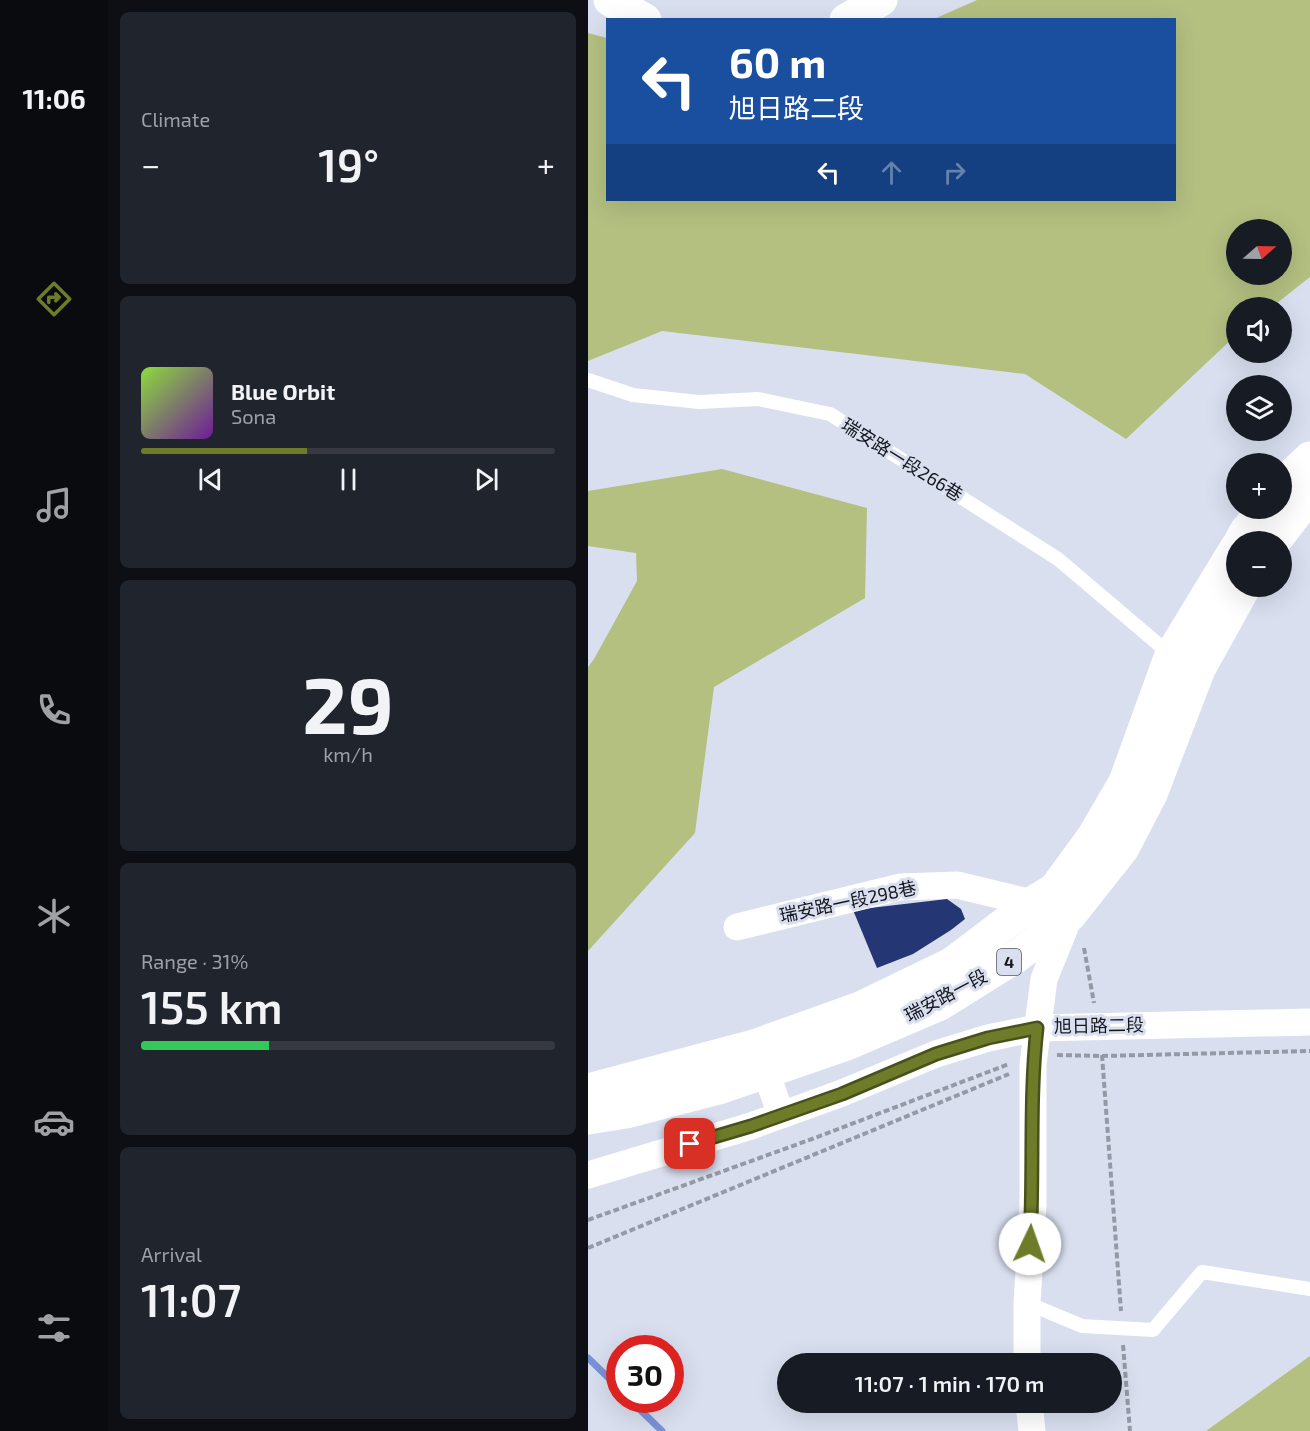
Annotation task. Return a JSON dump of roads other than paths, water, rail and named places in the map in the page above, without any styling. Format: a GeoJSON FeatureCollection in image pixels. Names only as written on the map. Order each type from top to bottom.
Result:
{"type":"FeatureCollection","features":[{"type":"Feature","properties":{"kind":"main road"},"geometry":{"type":"LineString","coordinates":[[610,0],[642,18]]}},
{"type":"Feature","properties":{"kind":"main road"},"geometry":{"type":"LineString","coordinates":[[850,18],[881,0]]}},
{"type":"Feature","properties":{"kind":"main road"},"geometry":{"type":"LineString","coordinates":[[1292,475],[1310,458]]}},
{"type":"Feature","properties":{"kind":"main road"},"geometry":{"type":"LineString","coordinates":[[1282,531],[1310,495]]}},
{"type":"Feature","properties":{"kind":"main road"},"geometry":{"type":"LineString","coordinates":[[1246,531],[1256,519]]}},
{"type":"Feature","properties":{"kind":"main road","name":"瑞安路一段"},"geometry":{"type":"LineString","coordinates":[[588,1090],[844,1045],[940,1004],[1017,956],[1044,935],[1056,902],[1125,782],[1171,655],[1226,564]]}},
{"type":"Feature","properties":{"kind":"main road","name":"瑞安路一段"},"geometry":{"type":"LineString","coordinates":[[588,1118],[626,1112],[722,1087],[760,1059],[953,963],[1056,902],[1123,848],[1151,794],[1200,669],[1239,597]]}},
{"type":"Feature","properties":{"kind":"street","name":"瑞安路一段298巷"},"geometry":{"type":"LineString","coordinates":[[737,927],[900,887],[957,885],[1056,902]]}},
{"type":"Feature","properties":{"kind":"street"},"geometry":{"type":"LineString","coordinates":[[1027,1353],[1027,1303],[1033,1205],[1034,1059],[1056,902]]}},
{"type":"Feature","properties":{"kind":"street","name":"旭日路二段"},"geometry":{"type":"LineString","coordinates":[[588,1174],[706,1140],[842,1094],[936,1054],[988,1038],[1037,1028],[1310,1022]]}},
{"type":"Feature","properties":{"kind":"street"},"geometry":{"type":"LineString","coordinates":[[760,1059],[780,1115]]}},
{"type":"Feature","properties":{"kind":"street"},"geometry":{"type":"LineString","coordinates":[[1030,1413],[1032,1431]]}},
{"type":"Feature","properties":{"kind":"lane","name":"瑞安路一段266巷"},"geometry":{"type":"LineString","coordinates":[[588,380],[633,395],[699,402],[758,399],[830,414],[1058,560],[1171,655]]}},
{"type":"Feature","properties":{"kind":"lane"},"geometry":{"type":"LineString","coordinates":[[1027,1303],[1082,1326],[1153,1330],[1202,1272],[1310,1289]]}},
{"type":"Feature","properties":{"kind":"waterway"},"geometry":{"type":"LineString","coordinates":[[588,1358],[606,1375]]}},
{"type":"Feature","properties":{"kind":"waterway"},"geometry":{"type":"LineString","coordinates":[[643,1413],[662,1431]]}}]}
